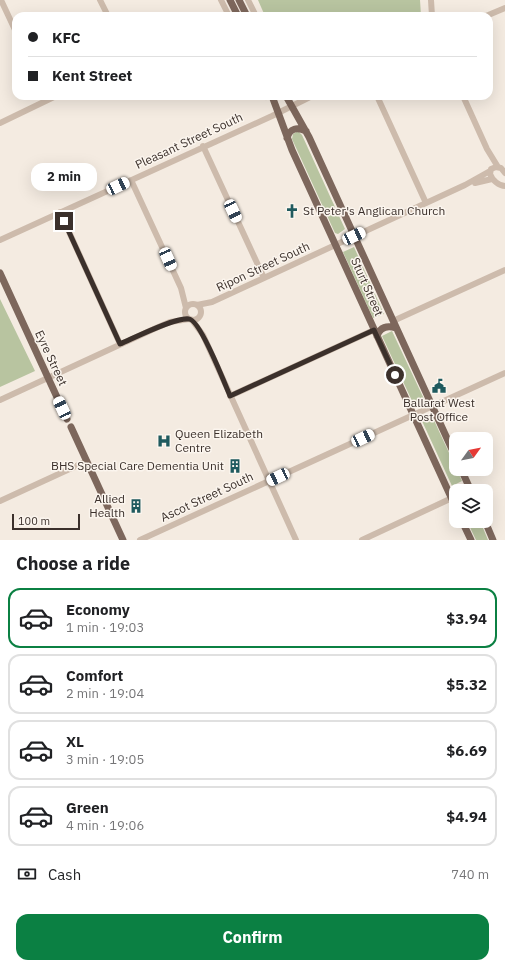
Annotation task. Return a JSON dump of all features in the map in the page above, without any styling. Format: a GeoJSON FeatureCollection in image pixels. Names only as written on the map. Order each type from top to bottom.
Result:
{"type":"FeatureCollection","features":[{"type":"Feature","properties":{"kind":"main road"},"geometry":{"type":"LineString","coordinates":[[230,0],[235,12]]}},
{"type":"Feature","properties":{"kind":"main road"},"geometry":{"type":"LineString","coordinates":[[240,0],[245,12]]}},
{"type":"Feature","properties":{"kind":"main road","name":"Sturt Street"},"geometry":{"type":"LineString","coordinates":[[270,100],[278,112],[287,138],[449,492]]}},
{"type":"Feature","properties":{"kind":"main road","name":"Sturt Street"},"geometry":{"type":"LineString","coordinates":[[288,100],[306,131],[449,443]]}},
{"type":"Feature","properties":{"kind":"main road"},"geometry":{"type":"LineString","coordinates":[[287,138],[290,131],[294,129],[300,128],[306,131]]}},
{"type":"Feature","properties":{"kind":"main road","name":"Eyre Street"},"geometry":{"type":"LineString","coordinates":[[0,273],[68,419]]}},
{"type":"Feature","properties":{"kind":"main road"},"geometry":{"type":"LineString","coordinates":[[374,330],[384,323],[393,322]]}},
{"type":"Feature","properties":{"kind":"main road"},"geometry":{"type":"LineString","coordinates":[[374,330],[382,328],[393,322]]}},
{"type":"Feature","properties":{"kind":"main road","name":"Eyre Street"},"geometry":{"type":"LineString","coordinates":[[71,427],[123,540]]}},
{"type":"Feature","properties":{"kind":"main road"},"geometry":{"type":"LineString","coordinates":[[465,528],[471,540]]}},
{"type":"Feature","properties":{"kind":"main road"},"geometry":{"type":"LineString","coordinates":[[488,528],[494,540]]}},
{"type":"Feature","properties":{"kind":"street"},"geometry":{"type":"LineString","coordinates":[[1,0],[12,23]]}},
{"type":"Feature","properties":{"kind":"street"},"geometry":{"type":"LineString","coordinates":[[100,0],[106,12]]}},
{"type":"Feature","properties":{"kind":"street"},"geometry":{"type":"LineString","coordinates":[[221,0],[227,12]]}},
{"type":"Feature","properties":{"kind":"street"},"geometry":{"type":"LineString","coordinates":[[248,0],[254,12]]}},
{"type":"Feature","properties":{"kind":"street"},"geometry":{"type":"LineString","coordinates":[[431,0],[432,12]]}},
{"type":"Feature","properties":{"kind":"street"},"geometry":{"type":"LineString","coordinates":[[493,13],[505,8]]}},
{"type":"Feature","properties":{"kind":"street"},"geometry":{"type":"LineString","coordinates":[[0,123],[42,100]]}},
{"type":"Feature","properties":{"kind":"street","name":"Pleasant Street South"},"geometry":{"type":"LineString","coordinates":[[0,240],[304,100]]}},
{"type":"Feature","properties":{"kind":"street"},"geometry":{"type":"LineString","coordinates":[[379,100],[426,203]]}},
{"type":"Feature","properties":{"kind":"street"},"geometry":{"type":"LineString","coordinates":[[466,100],[487,148],[498,167],[505,173]]}},
{"type":"Feature","properties":{"kind":"street"},"geometry":{"type":"LineString","coordinates":[[203,146],[264,278]]}},
{"type":"Feature","properties":{"kind":"street"},"geometry":{"type":"LineString","coordinates":[[487,148],[492,179],[504,187]]}},
{"type":"Feature","properties":{"kind":"street"},"geometry":{"type":"LineString","coordinates":[[465,185],[498,167]]}},
{"type":"Feature","properties":{"kind":"street"},"geometry":{"type":"LineString","coordinates":[[465,185],[492,179]]}},
{"type":"Feature","properties":{"kind":"street"},"geometry":{"type":"LineString","coordinates":[[131,180],[181,288],[186,315],[191,319],[203,335],[296,540]]}},
{"type":"Feature","properties":{"kind":"street","name":"Ripon Street South"},"geometry":{"type":"LineString","coordinates":[[195,305],[212,302],[465,185]]}},
{"type":"Feature","properties":{"kind":"street"},"geometry":{"type":"LineString","coordinates":[[60,212],[120,344]]}},
{"type":"Feature","properties":{"kind":"street"},"geometry":{"type":"LineString","coordinates":[[393,322],[505,270]]}},
{"type":"Feature","properties":{"kind":"street"},"geometry":{"type":"LineString","coordinates":[[181,288],[195,305],[200,308],[203,335]]}},
{"type":"Feature","properties":{"kind":"street"},"geometry":{"type":"LineString","coordinates":[[170,322],[191,319],[200,315],[212,302]]}},
{"type":"Feature","properties":{"kind":"street"},"geometry":{"type":"LineString","coordinates":[[0,400],[170,322],[186,310],[188,306],[195,305]]}},
{"type":"Feature","properties":{"kind":"street"},"geometry":{"type":"LineString","coordinates":[[230,396],[374,330]]}},
{"type":"Feature","properties":{"kind":"street","name":"Ascot Street South"},"geometry":{"type":"LineString","coordinates":[[140,540],[505,373]]}},
{"type":"Feature","properties":{"kind":"street","name":"Eyre Street"},"geometry":{"type":"LineString","coordinates":[[68,419],[71,427]]}},
{"type":"Feature","properties":{"kind":"street"},"geometry":{"type":"LineString","coordinates":[[0,501],[87,462]]}},
{"type":"Feature","properties":{"kind":"street"},"geometry":{"type":"LineString","coordinates":[[362,540],[449,499]]}},
{"type":"Feature","properties":{"kind":"green space"},"geometry":{"type":"Polygon","coordinates":[[[258,0],[420,0],[421,12],[263,12],[258,0]]]}},
{"type":"Feature","properties":{"kind":"green space"},"geometry":{"type":"Polygon","coordinates":[[[298,131],[302,135],[345,229],[338,234],[335,233],[292,139],[293,134],[298,131]]]}},
{"type":"Feature","properties":{"kind":"green space"},"geometry":{"type":"Polygon","coordinates":[[[354,247],[384,314],[373,318],[343,252],[354,247]]]}},
{"type":"Feature","properties":{"kind":"green space"},"geometry":{"type":"Polygon","coordinates":[[[0,299],[35,371],[0,387],[0,299]]]}},
{"type":"Feature","properties":{"kind":"green space"},"geometry":{"type":"Polygon","coordinates":[[[392,331],[424,399],[413,403],[382,336],[392,331]]]}},
{"type":"Feature","properties":{"kind":"green space"},"geometry":{"type":"Polygon","coordinates":[[[432,416],[449,453],[449,476],[460,476],[462,481],[456,484],[451,484],[422,421],[432,416]]]}},
{"type":"Feature","properties":{"kind":"green space"},"geometry":{"type":"Polygon","coordinates":[[[470,528],[483,528],[488,540],[476,540],[470,528]]]}},
{"type":"Feature","properties":{"kind":"place","name":"St Peter's Anglican Church"},"geometry":{"type":"Point","coordinates":[292,211]}},
{"type":"Feature","properties":{"kind":"place","name":"Ballarat West Post Office"},"geometry":{"type":"Point","coordinates":[439,386]}},
{"type":"Feature","properties":{"kind":"place","name":"Queen Elizabeth Centre"},"geometry":{"type":"Point","coordinates":[164,441]}},
{"type":"Feature","properties":{"kind":"place","name":"BHS Special Care Dementia Unit"},"geometry":{"type":"Point","coordinates":[235,466]}},
{"type":"Feature","properties":{"kind":"place","name":"Allied Health"},"geometry":{"type":"Point","coordinates":[136,506]}},
{"type":"Feature","properties":{"kind":"route"},"geometry":{"type":"LineString","coordinates":[[64,221],[120,344],[170,322],[189,318],[203,335],[230,396],[374,330],[395,375]]}}]}
